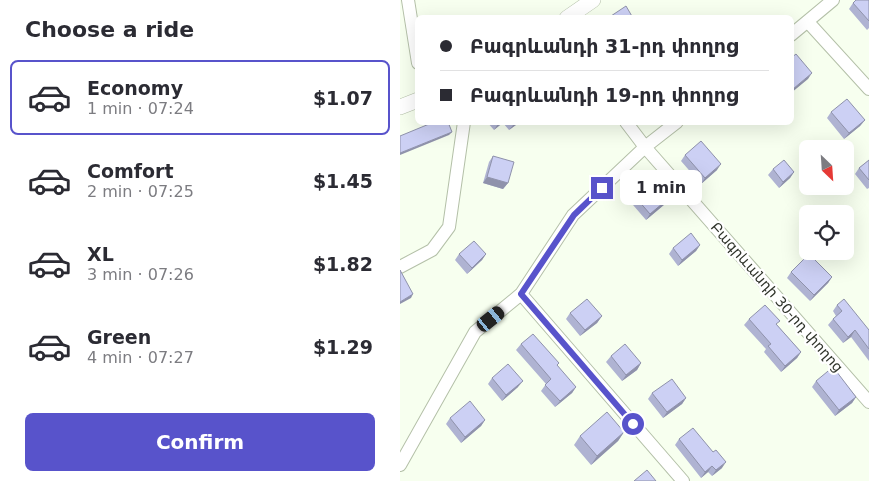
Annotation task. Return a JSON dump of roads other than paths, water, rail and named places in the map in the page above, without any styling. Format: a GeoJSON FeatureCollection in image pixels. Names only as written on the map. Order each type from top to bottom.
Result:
{"type":"FeatureCollection","features":[{"type":"Feature","properties":{"kind":"street"},"geometry":{"type":"LineString","coordinates":[[408,0],[415,44]]}},
{"type":"Feature","properties":{"kind":"street"},"geometry":{"type":"LineString","coordinates":[[571,15],[593,0]]}},
{"type":"Feature","properties":{"kind":"street"},"geometry":{"type":"LineString","coordinates":[[794,33],[833,0]]}},
{"type":"Feature","properties":{"kind":"street"},"geometry":{"type":"LineString","coordinates":[[808,22],[869,89]]}},
{"type":"Feature","properties":{"kind":"street"},"geometry":{"type":"LineString","coordinates":[[400,107],[415,101]]}},
{"type":"Feature","properties":{"kind":"street"},"geometry":{"type":"LineString","coordinates":[[400,267],[432,250],[448,227],[464,125]]}},
{"type":"Feature","properties":{"kind":"street","name":"Բագրևանդի 30-րդ փողոց"},"geometry":{"type":"LineString","coordinates":[[628,125],[645,147],[869,402]]}},
{"type":"Feature","properties":{"kind":"street"},"geometry":{"type":"LineString","coordinates":[[400,465],[475,332],[521,294],[574,215],[645,147],[673,125]]}},
{"type":"Feature","properties":{"kind":"street"},"geometry":{"type":"LineString","coordinates":[[521,294],[683,481]]}}]}
